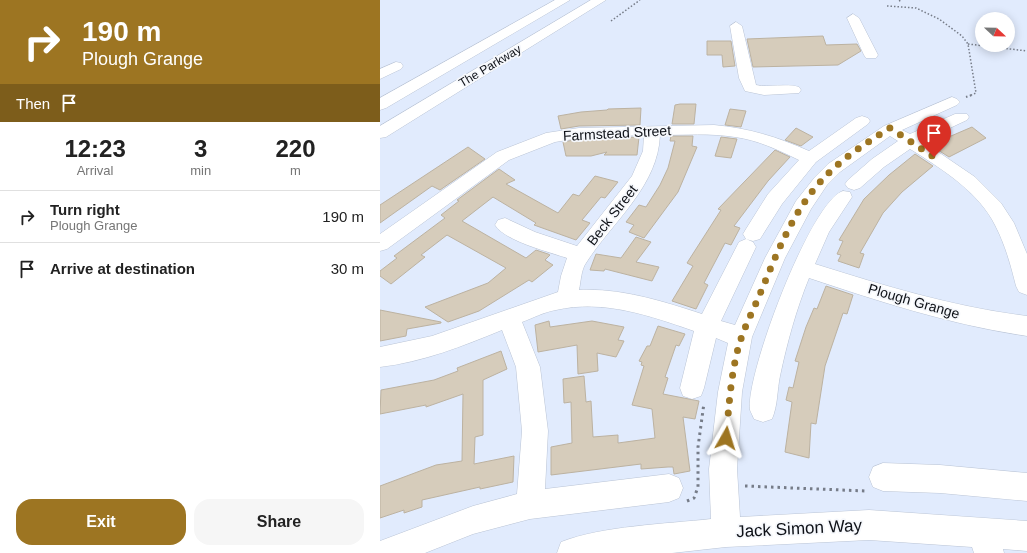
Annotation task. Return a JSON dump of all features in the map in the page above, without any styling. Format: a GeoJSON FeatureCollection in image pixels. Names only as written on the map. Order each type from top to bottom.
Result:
{"type":"FeatureCollection","features":[{"type":"Feature","properties":{"kind":"highway","name":"The Parkway"},"geometry":{"type":"LineString","coordinates":[[380,104],[564,0]]}},
{"type":"Feature","properties":{"kind":"highway","name":"The Parkway"},"geometry":{"type":"LineString","coordinates":[[380,133],[600,0]]}},
{"type":"Feature","properties":{"kind":"street"},"geometry":{"type":"LineString","coordinates":[[853,18],[871,56]]}},
{"type":"Feature","properties":{"kind":"street"},"geometry":{"type":"LineString","coordinates":[[736,26],[747,84],[756,90],[794,90]]}},
{"type":"Feature","properties":{"kind":"street"},"geometry":{"type":"LineString","coordinates":[[380,75],[396,66]]}},
{"type":"Feature","properties":{"kind":"street"},"geometry":{"type":"LineString","coordinates":[[746,78],[767,77]]}},
{"type":"Feature","properties":{"kind":"street"},"geometry":{"type":"LineString","coordinates":[[726,532],[723,469],[730,392],[741,337],[775,258],[803,206],[821,181],[834,168],[890,128],[956,109]]}},
{"type":"Feature","properties":{"kind":"street"},"geometry":{"type":"LineString","coordinates":[[763,410],[766,383],[771,361],[791,296],[820,230],[849,190],[890,152],[928,130],[956,109]]}},
{"type":"Feature","properties":{"kind":"street"},"geometry":{"type":"LineString","coordinates":[[692,388],[707,326],[750,241],[771,206],[794,175],[810,158],[827,144],[862,121]]}},
{"type":"Feature","properties":{"kind":"street"},"geometry":{"type":"LineString","coordinates":[[890,128],[970,182],[989,202],[1003,222],[1020,260],[1027,286]]}},
{"type":"Feature","properties":{"kind":"street","name":"Farmstead Street"},"geometry":{"type":"LineString","coordinates":[[380,244],[483,169],[524,146],[547,138],[579,133],[652,130],[705,130],[734,132],[775,142],[810,158]]}},
{"type":"Feature","properties":{"kind":"street","name":"Beck Street"},"geometry":{"type":"LineString","coordinates":[[567,299],[571,276],[576,261],[640,178],[650,151],[652,130]]}},
{"type":"Feature","properties":{"kind":"street"},"geometry":{"type":"LineString","coordinates":[[505,225],[528,237],[581,255]]}},
{"type":"Feature","properties":{"kind":"street","name":"Plough Grange"},"geometry":{"type":"LineString","coordinates":[[802,268],[921,305],[1002,323],[1027,326]]}},
{"type":"Feature","properties":{"kind":"street"},"geometry":{"type":"LineString","coordinates":[[380,358],[414,352],[567,299],[611,298],[633,303],[741,337]]}},
{"type":"Feature","properties":{"kind":"street"},"geometry":{"type":"LineString","coordinates":[[509,318],[528,367],[534,424],[530,505]]}},
{"type":"Feature","properties":{"kind":"street"},"geometry":{"type":"LineString","coordinates":[[876,484],[1027,486]]}},
{"type":"Feature","properties":{"kind":"street"},"geometry":{"type":"LineString","coordinates":[[386,553],[473,520],[530,505],[577,501],[669,488]]}},
{"type":"Feature","properties":{"kind":"street","name":"Jack Simon Way"},"geometry":{"type":"LineString","coordinates":[[572,553],[605,546],[726,532],[869,525],[986,543],[1027,536]]}},
{"type":"Feature","properties":{"kind":"path"},"geometry":{"type":"LineString","coordinates":[[611,21],[640,0]]}},
{"type":"Feature","properties":{"kind":"path"},"geometry":{"type":"LineString","coordinates":[[887,6],[916,8],[939,19],[962,36],[968,44],[976,93],[956,109]]}},
{"type":"Feature","properties":{"kind":"path"},"geometry":{"type":"LineString","coordinates":[[968,44],[1027,51]]}},
{"type":"Feature","properties":{"kind":"path"},"geometry":{"type":"LineString","coordinates":[[744,478],[743,486],[825,488],[876,484]]}},
{"type":"Feature","properties":{"kind":"building"},"geometry":{"type":"Polygon","coordinates":[[[823,36],[826,45],[857,44],[861,51],[838,65],[753,67],[747,39],[823,36]]]}},
{"type":"Feature","properties":{"kind":"building"},"geometry":{"type":"Polygon","coordinates":[[[707,41],[731,41],[735,66],[723,67],[722,55],[707,55],[707,41]]]}},
{"type":"Feature","properties":{"kind":"building"},"geometry":{"type":"Polygon","coordinates":[[[696,104],[694,124],[672,124],[675,105],[696,104]]]}},
{"type":"Feature","properties":{"kind":"building"},"geometry":{"type":"Polygon","coordinates":[[[641,108],[640,125],[579,126],[561,129],[558,116],[608,109],[641,108]]]}},
{"type":"Feature","properties":{"kind":"building"},"geometry":{"type":"Polygon","coordinates":[[[730,109],[746,111],[741,127],[725,125],[730,109]]]}},
{"type":"Feature","properties":{"kind":"building"},"geometry":{"type":"Polygon","coordinates":[[[972,127],[986,138],[949,157],[930,145],[972,127]]]}},
{"type":"Feature","properties":{"kind":"building"},"geometry":{"type":"Polygon","coordinates":[[[796,128],[813,137],[801,146],[785,140],[796,128]]]}},
{"type":"Feature","properties":{"kind":"building"},"geometry":{"type":"Polygon","coordinates":[[[671,136],[693,136],[692,146],[697,147],[678,192],[644,238],[629,232],[634,225],[626,222],[639,205],[646,207],[660,185],[668,168],[675,141],[670,141],[671,136]]]}},
{"type":"Feature","properties":{"kind":"building"},"geometry":{"type":"Polygon","coordinates":[[[639,137],[637,155],[604,155],[607,152],[591,156],[566,156],[563,142],[579,139],[639,137]]]}},
{"type":"Feature","properties":{"kind":"building"},"geometry":{"type":"Polygon","coordinates":[[[721,137],[737,139],[731,158],[715,156],[721,137]]]}},
{"type":"Feature","properties":{"kind":"building"},"geometry":{"type":"Polygon","coordinates":[[[468,147],[485,159],[440,190],[432,186],[380,223],[380,205],[468,147]]]}},
{"type":"Feature","properties":{"kind":"building"},"geometry":{"type":"Polygon","coordinates":[[[775,150],[790,157],[768,181],[734,226],[740,228],[731,245],[725,243],[704,283],[708,285],[696,309],[672,301],[693,266],[687,263],[721,210],[718,209],[775,150]]]}},
{"type":"Feature","properties":{"kind":"building"},"geometry":{"type":"Polygon","coordinates":[[[915,154],[933,166],[902,192],[883,213],[860,253],[864,254],[859,268],[838,261],[841,255],[837,254],[843,241],[839,240],[864,199],[889,175],[915,154]]]}},
{"type":"Feature","properties":{"kind":"building"},"geometry":{"type":"Polygon","coordinates":[[[499,169],[515,180],[506,184],[558,213],[573,194],[579,196],[595,176],[618,182],[605,198],[601,197],[582,220],[590,223],[576,240],[534,225],[536,223],[493,197],[462,221],[526,258],[536,250],[548,254],[550,255],[545,260],[553,265],[532,282],[529,280],[479,311],[448,322],[425,307],[488,283],[506,268],[447,235],[421,255],[425,257],[391,284],[380,276],[380,271],[397,258],[394,256],[445,218],[441,215],[459,201],[457,200],[499,169]]]}},
{"type":"Feature","properties":{"kind":"building"},"geometry":{"type":"Polygon","coordinates":[[[636,237],[651,242],[636,262],[659,267],[652,281],[605,269],[604,271],[590,270],[596,254],[621,258],[636,237]]]}},
{"type":"Feature","properties":{"kind":"building"},"geometry":{"type":"Polygon","coordinates":[[[826,286],[853,295],[847,314],[843,313],[825,366],[816,424],[811,423],[809,458],[785,452],[792,402],[786,400],[789,387],[793,388],[799,362],[795,361],[806,327],[814,308],[817,309],[826,286]]]}},
{"type":"Feature","properties":{"kind":"building"},"geometry":{"type":"Polygon","coordinates":[[[380,310],[441,323],[407,329],[406,336],[380,341],[380,310]]]}},
{"type":"Feature","properties":{"kind":"building"},"geometry":{"type":"Polygon","coordinates":[[[549,321],[550,327],[592,321],[624,327],[618,340],[624,341],[616,357],[597,353],[598,371],[578,374],[577,345],[538,352],[535,325],[549,321]]]}},
{"type":"Feature","properties":{"kind":"building"},"geometry":{"type":"Polygon","coordinates":[[[658,326],[685,334],[679,346],[676,345],[665,377],[668,378],[663,394],[699,401],[695,419],[683,417],[690,471],[674,474],[673,467],[641,469],[641,464],[551,475],[551,447],[572,443],[571,402],[564,403],[563,379],[584,376],[586,402],[591,401],[593,437],[618,435],[618,443],[655,438],[652,409],[632,405],[644,366],[641,365],[642,362],[639,361],[647,346],[650,346],[658,326]]]}},
{"type":"Feature","properties":{"kind":"building"},"geometry":{"type":"Polygon","coordinates":[[[501,351],[507,369],[483,380],[483,435],[475,437],[474,464],[514,456],[513,482],[480,489],[480,487],[422,500],[422,507],[404,513],[404,510],[380,518],[380,486],[436,465],[462,461],[463,394],[426,407],[426,405],[380,414],[381,390],[434,380],[458,371],[457,368],[501,351]]]}},
{"type":"Feature","properties":{"kind":"route"},"geometry":{"type":"LineString","coordinates":[[726,438],[730,392],[741,337],[775,258],[803,206],[812,193],[834,168],[890,128],[934,157]]}}]}
